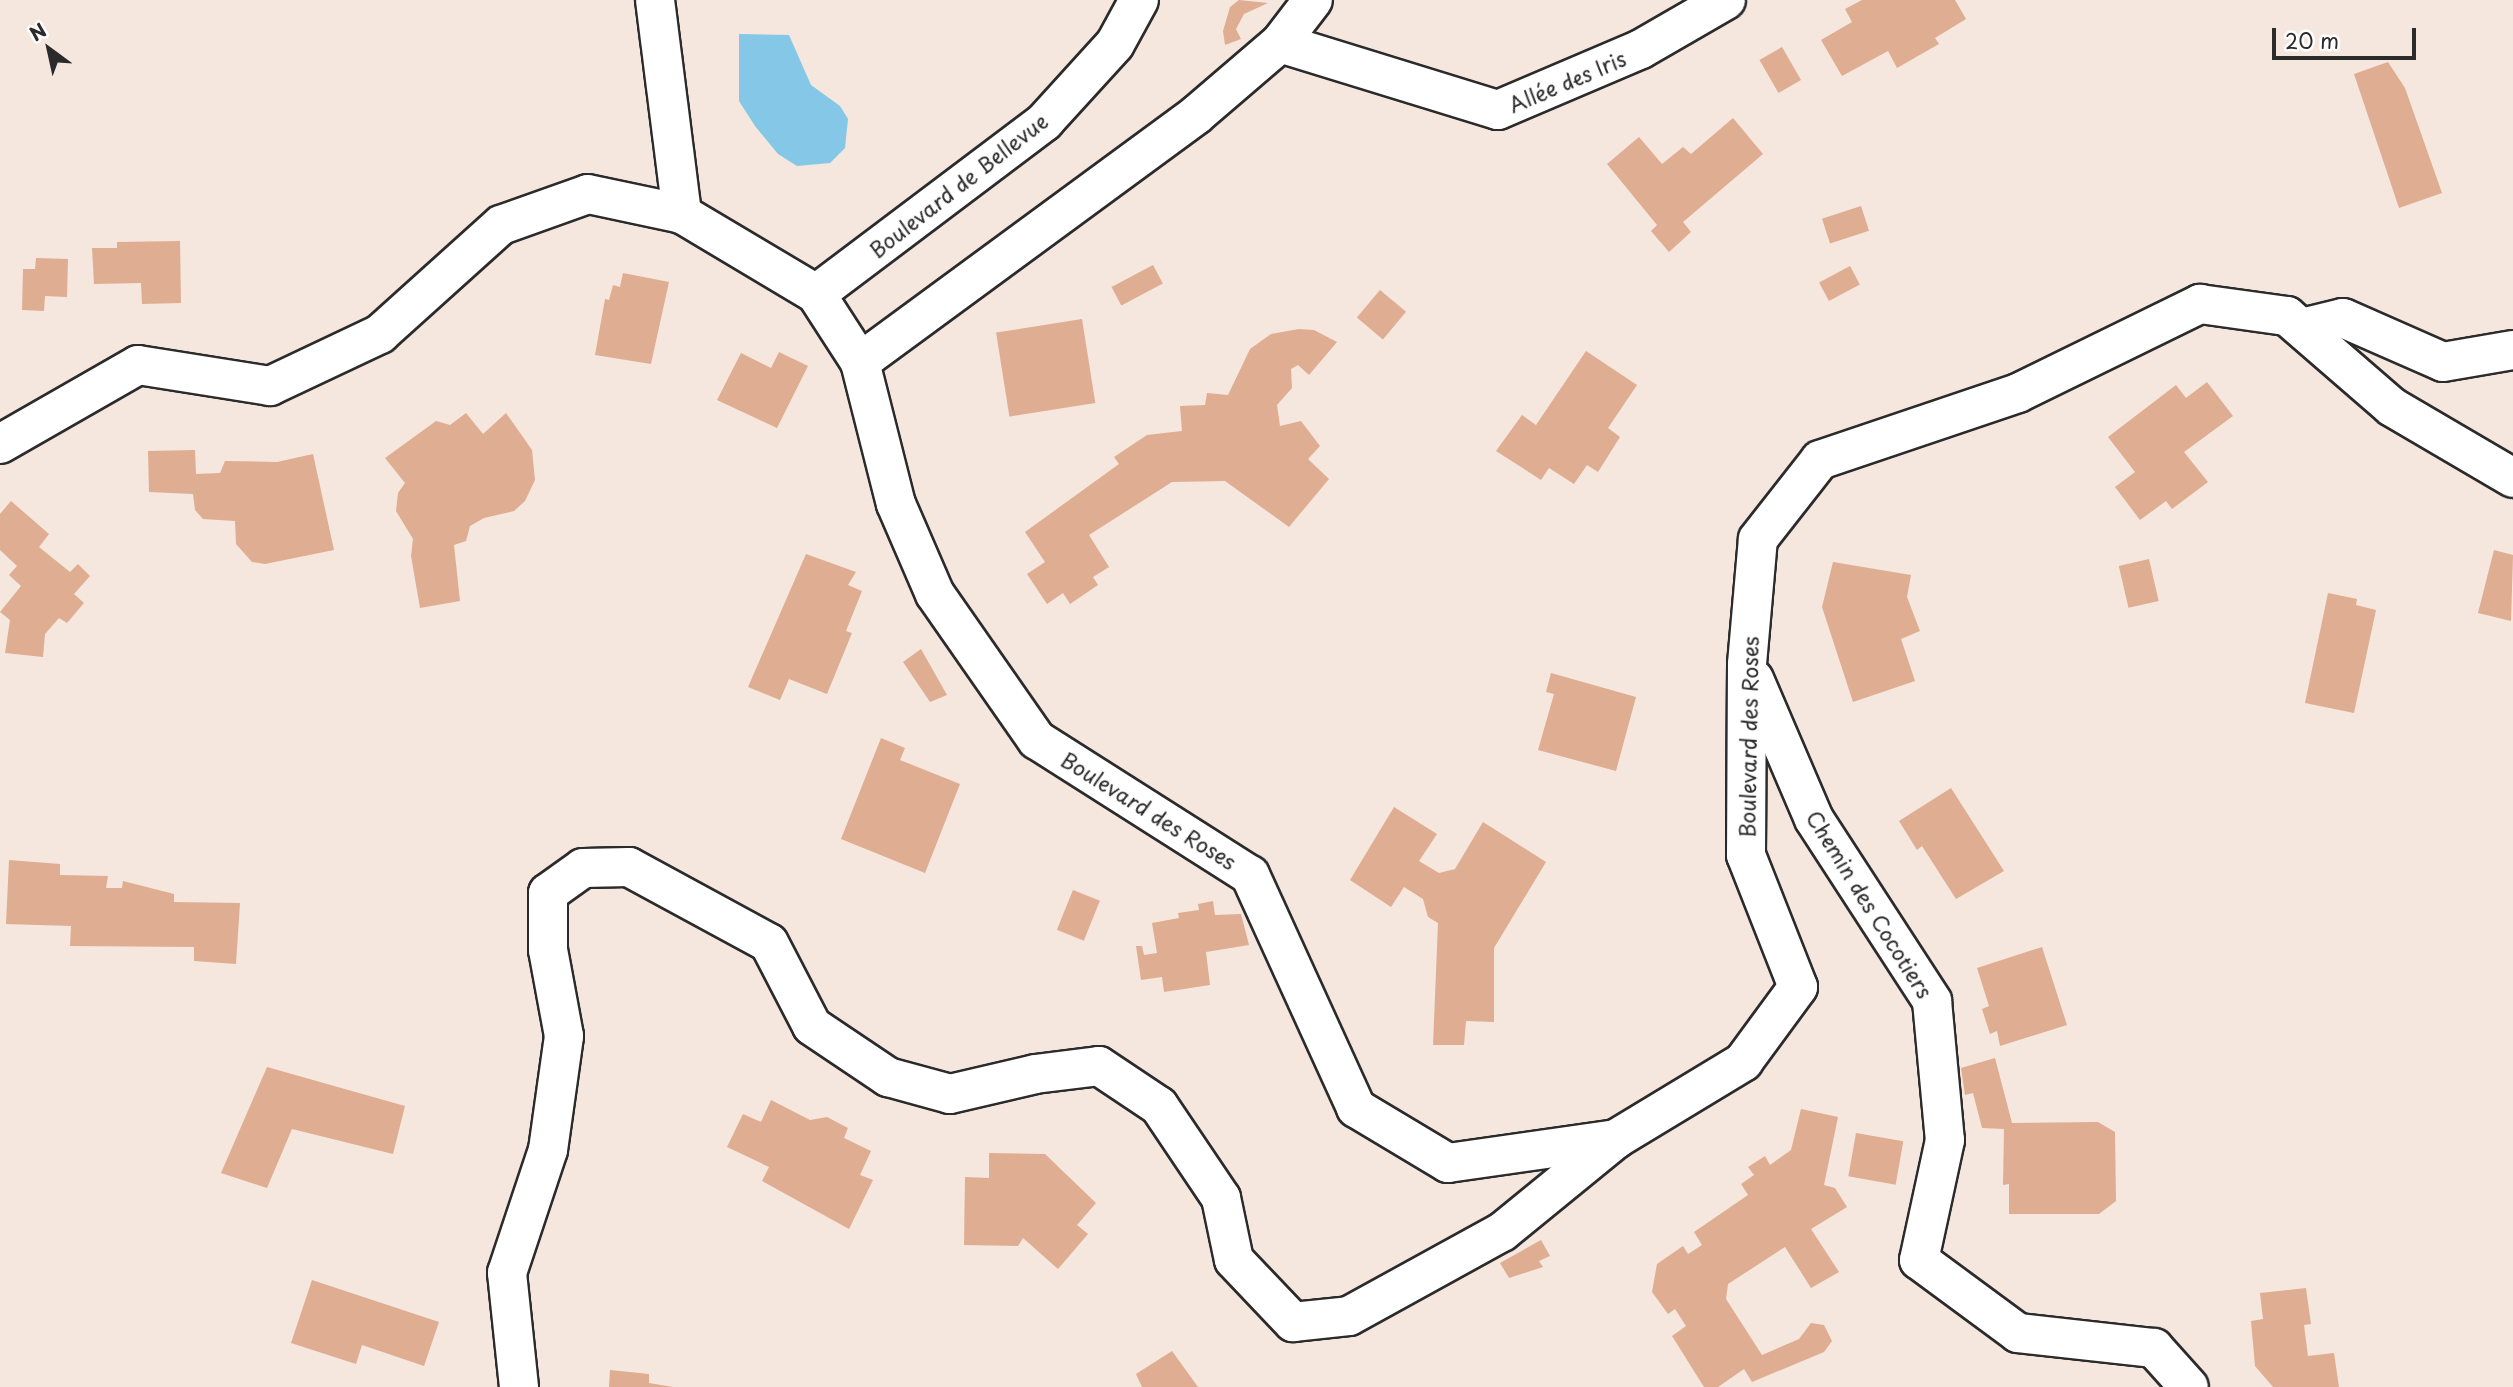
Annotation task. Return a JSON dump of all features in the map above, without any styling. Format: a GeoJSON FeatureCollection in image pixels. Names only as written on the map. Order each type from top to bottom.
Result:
{"type":"FeatureCollection","features":[{"type":"Feature","properties":{"kind":"street"},"geometry":{"type":"LineString","coordinates":[[655,0],[682,214]]}},
{"type":"Feature","properties":{"kind":"street","name":"Boulevard de Bellevue"},"geometry":{"type":"LineString","coordinates":[[816,293],[1044,122],[1115,44],[1139,0]]}},
{"type":"Feature","properties":{"kind":"street"},"geometry":{"type":"LineString","coordinates":[[860,362],[1196,115],[1280,43],[1313,0]]}},
{"type":"Feature","properties":{"kind":"street","name":"Allée des Iris"},"geometry":{"type":"LineString","coordinates":[[1280,43],[1498,110],[1641,49],[1726,0]]}},
{"type":"Feature","properties":{"kind":"street"},"geometry":{"type":"LineString","coordinates":[[0,444],[138,365],[270,386],[380,334],[501,225],[587,194],[682,214],[816,293]]}},
{"type":"Feature","properties":{"kind":"street","name":"Boulevard des Roses"},"geometry":{"type":"LineString","coordinates":[[816,293],[860,362],[896,504],[935,594],[1037,740],[1250,875],[1356,1108],[1448,1163],[1616,1139],[1744,1062],[1798,987],[1746,855],[1747,664],[1758,540],[1821,460],[2018,393],[2200,304],[2287,316],[2392,407],[2513,478]]}},
{"type":"Feature","properties":{"kind":"street"},"geometry":{"type":"LineString","coordinates":[[2302,328],[2343,318],[2443,362],[2513,350]]}},
{"type":"Feature","properties":{"kind":"street","name":"Chemin des Cocotiers"},"geometry":{"type":"LineString","coordinates":[[1747,664],[1814,819],[1932,1001],[1945,1140],[1919,1260],[2018,1333],[2154,1348],[2189,1387]]}},
{"type":"Feature","properties":{"kind":"street"},"geometry":{"type":"LineString","coordinates":[[519,1387],[507,1273],[548,1150],[564,1036],[548,950],[548,893],[583,868],[629,867],[769,943],[812,1026],[888,1077],[950,1094],[1035,1074],[1099,1066],[1159,1106],[1221,1198],[1234,1260],[1293,1322],[1349,1316],[1503,1232],[1616,1139]]}},
{"type":"Feature","properties":{"kind":"water"},"geometry":{"type":"Polygon","coordinates":[[[739,34],[789,35],[811,85],[840,106],[848,119],[845,148],[830,163],[797,166],[778,154],[755,126],[739,101],[739,34]]]}},
{"type":"Feature","properties":{"kind":"building"},"geometry":{"type":"Polygon","coordinates":[[[1239,0],[1268,3],[1244,14],[1236,29],[1241,39],[1225,45],[1223,31],[1230,7],[1239,0]]]}},
{"type":"Feature","properties":{"kind":"building"},"geometry":{"type":"Polygon","coordinates":[[[1862,0],[1955,0],[1966,19],[1935,38],[1939,44],[1897,68],[1888,51],[1842,76],[1821,40],[1852,22],[1845,9],[1862,0]]]}},
{"type":"Feature","properties":{"kind":"building"},"geometry":{"type":"Polygon","coordinates":[[[1782,47],[1801,80],[1778,93],[1759,60],[1782,47]]]}},
{"type":"Feature","properties":{"kind":"building"},"geometry":{"type":"Polygon","coordinates":[[[2388,62],[2405,88],[2442,193],[2399,208],[2354,74],[2388,62]]]}},
{"type":"Feature","properties":{"kind":"building"},"geometry":{"type":"Polygon","coordinates":[[[1733,118],[1763,154],[1683,222],[1691,232],[1669,252],[1651,231],[1657,225],[1607,164],[1639,137],[1662,164],[1683,147],[1691,154],[1733,118]]]}},
{"type":"Feature","properties":{"kind":"building"},"geometry":{"type":"Polygon","coordinates":[[[1861,206],[1869,231],[1830,243],[1822,219],[1861,206]]]}},
{"type":"Feature","properties":{"kind":"building"},"geometry":{"type":"Polygon","coordinates":[[[180,241],[181,303],[142,304],[141,283],[94,284],[92,248],[117,248],[117,242],[180,241]]]}},
{"type":"Feature","properties":{"kind":"building"},"geometry":{"type":"Polygon","coordinates":[[[36,258],[68,259],[67,297],[45,296],[44,311],[22,310],[23,269],[35,269],[36,258]]]}},
{"type":"Feature","properties":{"kind":"building"},"geometry":{"type":"Polygon","coordinates":[[[1153,265],[1163,284],[1121,306],[1112,287],[1153,265]]]}},
{"type":"Feature","properties":{"kind":"building"},"geometry":{"type":"Polygon","coordinates":[[[1850,266],[1860,285],[1829,301],[1819,282],[1850,266]]]}},
{"type":"Feature","properties":{"kind":"building"},"geometry":{"type":"Polygon","coordinates":[[[623,273],[669,282],[651,364],[595,355],[605,299],[609,300],[613,285],[620,287],[623,273]]]}},
{"type":"Feature","properties":{"kind":"building"},"geometry":{"type":"Polygon","coordinates":[[[1380,290],[1406,312],[1383,339],[1357,318],[1380,290]]]}},
{"type":"Feature","properties":{"kind":"building"},"geometry":{"type":"Polygon","coordinates":[[[1082,319],[1095,403],[1009,417],[996,333],[1082,319]]]}},
{"type":"Feature","properties":{"kind":"building"},"geometry":{"type":"Polygon","coordinates":[[[1299,329],[1314,330],[1337,342],[1309,375],[1298,365],[1291,369],[1292,388],[1277,405],[1280,426],[1301,421],[1320,446],[1308,459],[1329,479],[1289,527],[1225,481],[1172,482],[1089,535],[1109,567],[1093,577],[1098,585],[1070,604],[1063,593],[1047,604],[1027,574],[1045,562],[1025,532],[1119,464],[1114,457],[1147,435],[1182,431],[1180,406],[1205,405],[1207,393],[1228,395],[1250,349],[1271,334],[1299,329]]]}},
{"type":"Feature","properties":{"kind":"building"},"geometry":{"type":"Polygon","coordinates":[[[1586,351],[1637,385],[1608,428],[1620,437],[1598,472],[1587,465],[1574,484],[1549,468],[1541,480],[1496,451],[1522,415],[1536,425],[1586,351]]]}},
{"type":"Feature","properties":{"kind":"building"},"geometry":{"type":"Polygon","coordinates":[[[779,352],[808,366],[777,428],[717,400],[741,353],[771,368],[779,352]]]}},
{"type":"Feature","properties":{"kind":"building"},"geometry":{"type":"Polygon","coordinates":[[[2207,382],[2233,416],[2184,452],[2208,482],[2172,509],[2166,501],[2140,520],[2115,487],[2135,472],[2108,437],[2176,385],[2186,398],[2207,382]]]}},
{"type":"Feature","properties":{"kind":"building"},"geometry":{"type":"Polygon","coordinates":[[[466,413],[483,434],[506,413],[532,450],[535,480],[525,501],[514,511],[484,518],[470,526],[466,541],[454,545],[460,601],[420,608],[411,556],[413,539],[396,511],[398,493],[405,483],[385,458],[436,421],[450,425],[466,413]]]}},
{"type":"Feature","properties":{"kind":"building"},"geometry":{"type":"Polygon","coordinates":[[[195,450],[196,474],[220,473],[225,461],[277,462],[313,454],[334,550],[265,564],[252,562],[236,544],[235,521],[203,519],[195,510],[193,494],[149,492],[148,451],[195,450]]]}},
{"type":"Feature","properties":{"kind":"building"},"geometry":{"type":"Polygon","coordinates":[[[11,501],[49,534],[39,547],[70,572],[78,564],[90,576],[74,594],[84,603],[67,623],[59,618],[45,634],[43,657],[5,653],[10,620],[0,612],[21,586],[9,575],[17,566],[0,550],[0,514],[11,501]]]}},
{"type":"Feature","properties":{"kind":"building"},"geometry":{"type":"Polygon","coordinates":[[[2494,550],[2513,555],[2511,621],[2478,613],[2494,550]]]}},
{"type":"Feature","properties":{"kind":"building"},"geometry":{"type":"Polygon","coordinates":[[[806,554],[856,572],[848,585],[862,591],[846,631],[852,633],[827,694],[789,679],[780,700],[748,687],[806,554]]]}},
{"type":"Feature","properties":{"kind":"building"},"geometry":{"type":"Polygon","coordinates":[[[2149,559],[2159,601],[2128,608],[2119,566],[2149,559]]]}},
{"type":"Feature","properties":{"kind":"building"},"geometry":{"type":"Polygon","coordinates":[[[1833,562],[1911,575],[1907,597],[1920,631],[1901,639],[1915,681],[1853,702],[1822,607],[1833,562]]]}},
{"type":"Feature","properties":{"kind":"building"},"geometry":{"type":"Polygon","coordinates":[[[2328,593],[2357,599],[2356,605],[2376,610],[2354,713],[2305,703],[2328,593]]]}},
{"type":"Feature","properties":{"kind":"building"},"geometry":{"type":"Polygon","coordinates":[[[921,649],[947,695],[930,702],[903,662],[921,649]]]}},
{"type":"Feature","properties":{"kind":"building"},"geometry":{"type":"Polygon","coordinates":[[[1551,673],[1636,697],[1616,771],[1538,750],[1554,694],[1546,692],[1551,673]]]}},
{"type":"Feature","properties":{"kind":"building"},"geometry":{"type":"Polygon","coordinates":[[[881,738],[905,748],[900,760],[960,784],[925,873],[841,839],[881,738]]]}},
{"type":"Feature","properties":{"kind":"building"},"geometry":{"type":"Polygon","coordinates":[[[1951,788],[2004,871],[1956,899],[1922,846],[1917,850],[1899,821],[1951,788]]]}},
{"type":"Feature","properties":{"kind":"building"},"geometry":{"type":"Polygon","coordinates":[[[1394,807],[1437,834],[1419,861],[1439,873],[1455,869],[1483,822],[1546,862],[1494,948],[1494,1022],[1466,1021],[1464,1045],[1433,1045],[1438,923],[1428,917],[1423,899],[1404,887],[1391,907],[1350,880],[1394,807]]]}},
{"type":"Feature","properties":{"kind":"building"},"geometry":{"type":"Polygon","coordinates":[[[9,860],[60,864],[60,875],[108,876],[106,888],[122,888],[123,881],[174,894],[174,902],[240,903],[236,964],[194,961],[194,947],[70,946],[71,926],[6,924],[9,860]]]}},
{"type":"Feature","properties":{"kind":"building"},"geometry":{"type":"Polygon","coordinates":[[[1073,890],[1100,901],[1084,941],[1057,930],[1073,890]]]}},
{"type":"Feature","properties":{"kind":"building"},"geometry":{"type":"Polygon","coordinates":[[[1213,901],[1215,915],[1241,914],[1249,945],[1206,952],[1210,985],[1164,992],[1162,977],[1141,980],[1136,946],[1142,946],[1144,955],[1157,953],[1152,923],[1179,918],[1178,913],[1199,910],[1198,904],[1213,901]]]}},
{"type":"Feature","properties":{"kind":"building"},"geometry":{"type":"Polygon","coordinates":[[[2042,947],[2067,1025],[2000,1046],[1997,1031],[1990,1034],[1982,1009],[1989,1006],[1977,968],[2042,947]]]}},
{"type":"Feature","properties":{"kind":"building"},"geometry":{"type":"Polygon","coordinates":[[[1995,1058],[2012,1123],[2098,1122],[2115,1132],[2116,1201],[2099,1214],[2009,1214],[2009,1184],[2003,1185],[2004,1129],[1982,1128],[1973,1093],[1965,1095],[1961,1068],[1995,1058]]]}},
{"type":"Feature","properties":{"kind":"building"},"geometry":{"type":"Polygon","coordinates":[[[267,1067],[405,1106],[393,1154],[292,1129],[267,1188],[221,1173],[267,1067]]]}},
{"type":"Feature","properties":{"kind":"building"},"geometry":{"type":"Polygon","coordinates":[[[771,1100],[810,1120],[827,1117],[848,1128],[844,1138],[871,1151],[860,1175],[873,1180],[849,1229],[762,1181],[769,1167],[727,1147],[743,1114],[761,1122],[771,1100]]]}},
{"type":"Feature","properties":{"kind":"building"},"geometry":{"type":"Polygon","coordinates":[[[1801,1109],[1838,1117],[1824,1185],[1835,1188],[1847,1207],[1811,1229],[1839,1272],[1811,1288],[1785,1247],[1728,1284],[1726,1299],[1762,1355],[1799,1339],[1811,1323],[1824,1325],[1832,1341],[1824,1352],[1752,1382],[1744,1369],[1718,1387],[1704,1387],[1672,1336],[1686,1326],[1675,1309],[1668,1314],[1652,1292],[1657,1264],[1683,1246],[1688,1254],[1702,1245],[1694,1232],[1748,1195],[1741,1184],[1754,1175],[1748,1167],[1765,1156],[1770,1165],[1791,1150],[1801,1109]]]}},
{"type":"Feature","properties":{"kind":"building"},"geometry":{"type":"Polygon","coordinates":[[[1856,1133],[1903,1141],[1896,1185],[1848,1176],[1856,1133]]]}},
{"type":"Feature","properties":{"kind":"building"},"geometry":{"type":"Polygon","coordinates":[[[989,1153],[1045,1154],[1096,1203],[1077,1225],[1088,1234],[1058,1269],[1023,1238],[1018,1246],[964,1245],[965,1177],[989,1178],[989,1153]]]}},
{"type":"Feature","properties":{"kind":"building"},"geometry":{"type":"Polygon","coordinates":[[[1541,1240],[1550,1256],[1539,1261],[1543,1267],[1509,1278],[1500,1263],[1541,1240]]]}},
{"type":"Feature","properties":{"kind":"building"},"geometry":{"type":"Polygon","coordinates":[[[312,1280],[439,1322],[424,1366],[362,1345],[356,1364],[291,1343],[312,1280]]]}},
{"type":"Feature","properties":{"kind":"building"},"geometry":{"type":"Polygon","coordinates":[[[2306,1288],[2311,1324],[2304,1325],[2308,1356],[2334,1353],[2339,1387],[2273,1387],[2255,1366],[2251,1321],[2263,1319],[2260,1293],[2306,1288]]]}},
{"type":"Feature","properties":{"kind":"building"},"geometry":{"type":"Polygon","coordinates":[[[1172,1351],[1198,1387],[1142,1387],[1136,1374],[1172,1351]]]}},
{"type":"Feature","properties":{"kind":"building"},"geometry":{"type":"Polygon","coordinates":[[[610,1370],[649,1374],[649,1383],[673,1387],[609,1387],[610,1370]]]}}]}
